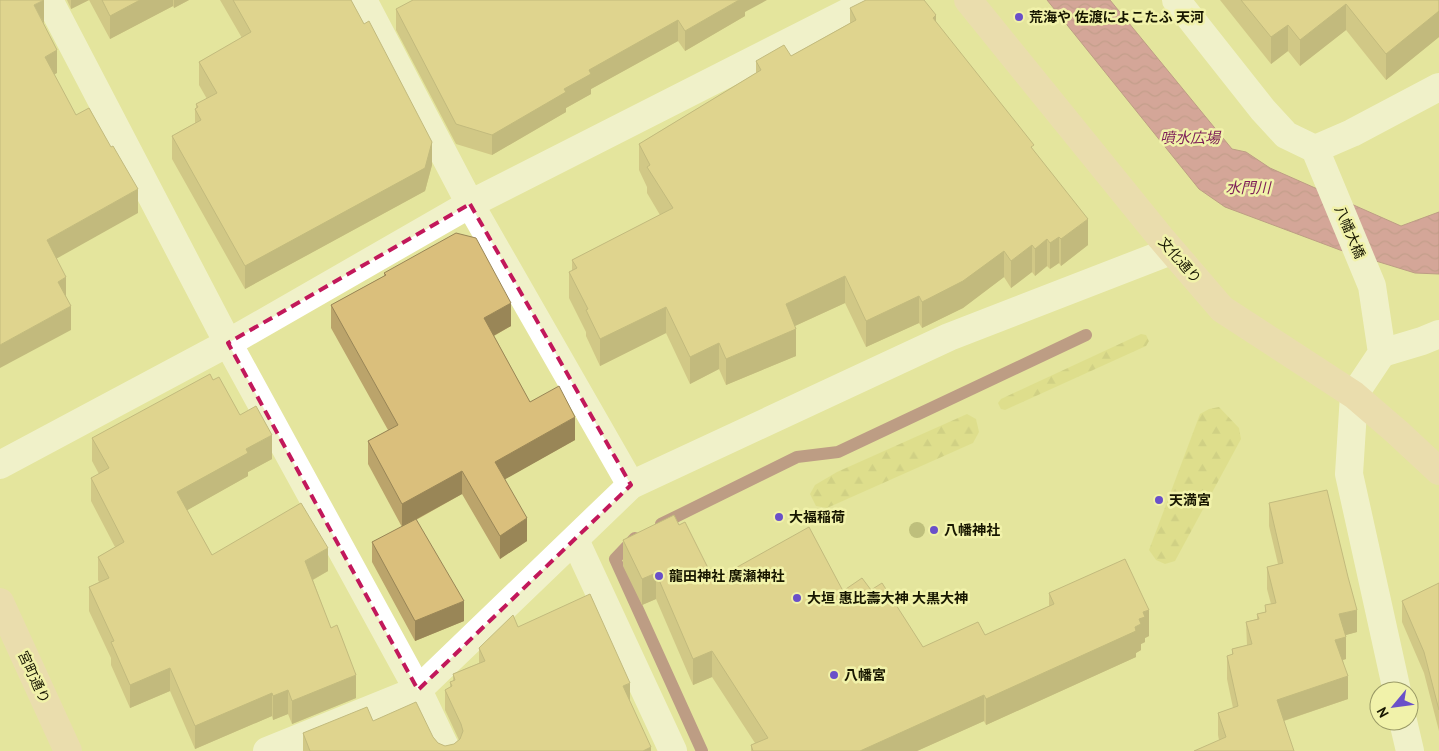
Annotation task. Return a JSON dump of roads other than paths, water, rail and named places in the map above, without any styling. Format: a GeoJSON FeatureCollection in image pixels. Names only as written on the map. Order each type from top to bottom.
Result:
{"type":"FeatureCollection","features":[{"type":"Feature","properties":{"kind":"street"},"geometry":{"type":"LineString","coordinates":[[49,0],[228,343],[418,690],[447,751]]}},
{"type":"Feature","properties":{"kind":"street"},"geometry":{"type":"LineString","coordinates":[[363,0],[470,204],[631,485]]}},
{"type":"Feature","properties":{"kind":"street"},"geometry":{"type":"LineString","coordinates":[[0,465],[228,343],[470,204],[872,0]]}},
{"type":"Feature","properties":{"kind":"street","name":"文化通り"},"geometry":{"type":"LineString","coordinates":[[968,0],[1172,251],[1222,309],[1354,396],[1439,471]]}},
{"type":"Feature","properties":{"kind":"street"},"geometry":{"type":"LineString","coordinates":[[1176,0],[1263,110],[1286,135],[1315,149],[1352,133],[1439,87]]}},
{"type":"Feature","properties":{"kind":"street","name":"八幡大橋"},"geometry":{"type":"LineString","coordinates":[[1315,149],[1372,286],[1382,353]]}},
{"type":"Feature","properties":{"kind":"street"},"geometry":{"type":"LineString","coordinates":[[267,751],[418,690],[631,485],[950,337],[1172,251]]}},
{"type":"Feature","properties":{"kind":"street"},"geometry":{"type":"LineString","coordinates":[[1395,681],[1349,474],[1354,396],[1382,353],[1439,334]]}},
{"type":"Feature","properties":{"kind":"street"},"geometry":{"type":"LineString","coordinates":[[575,540],[673,751]]}},
{"type":"Feature","properties":{"kind":"street","name":"宮町通り"},"geometry":{"type":"LineString","coordinates":[[0,602],[68,751]]}},
{"type":"Feature","properties":{"kind":"street"},"geometry":{"type":"LineString","coordinates":[[1405,731],[1410,751]]}},
{"type":"Feature","properties":{"kind":"water"},"geometry":{"type":"Polygon","coordinates":[[[1047,0],[1110,0],[1232,149],[1246,152],[1270,168],[1401,226],[1439,212],[1439,274],[1415,273],[1340,250],[1225,207],[1199,189],[1047,0]]]}},
{"type":"Feature","properties":{"kind":"waterway"},"geometry":{"type":"LineString","coordinates":[[661,524],[797,457],[838,452],[1086,335]]}},
{"type":"Feature","properties":{"kind":"waterway"},"geometry":{"type":"LineString","coordinates":[[635,538],[615,559],[702,751]]}},
{"type":"Feature","properties":{"kind":"place","name":"荒海や 佐渡によこたふ 天河"},"geometry":{"type":"Point","coordinates":[1019,17]}},
{"type":"Feature","properties":{"kind":"place","name":"天満宮"},"geometry":{"type":"Point","coordinates":[1159,500]}},
{"type":"Feature","properties":{"kind":"place","name":"大福稲荷"},"geometry":{"type":"Point","coordinates":[779,517]}},
{"type":"Feature","properties":{"kind":"place","name":"八幡神社"},"geometry":{"type":"Point","coordinates":[934,530]}},
{"type":"Feature","properties":{"kind":"place","name":"龍田神社 廣瀬神社"},"geometry":{"type":"Point","coordinates":[659,576]}},
{"type":"Feature","properties":{"kind":"place","name":"大垣 惠比壽大神 大黒大神"},"geometry":{"type":"Point","coordinates":[797,598]}},
{"type":"Feature","properties":{"kind":"place","name":"八幡宮"},"geometry":{"type":"Point","coordinates":[834,675]}},
{"type":"Feature","properties":{"kind":"water label","name":"噴水広場"},"geometry":{"type":"Point","coordinates":[1190,137]}},
{"type":"Feature","properties":{"kind":"water label","name":"水門川"},"geometry":{"type":"Point","coordinates":[1248,187]}}]}
